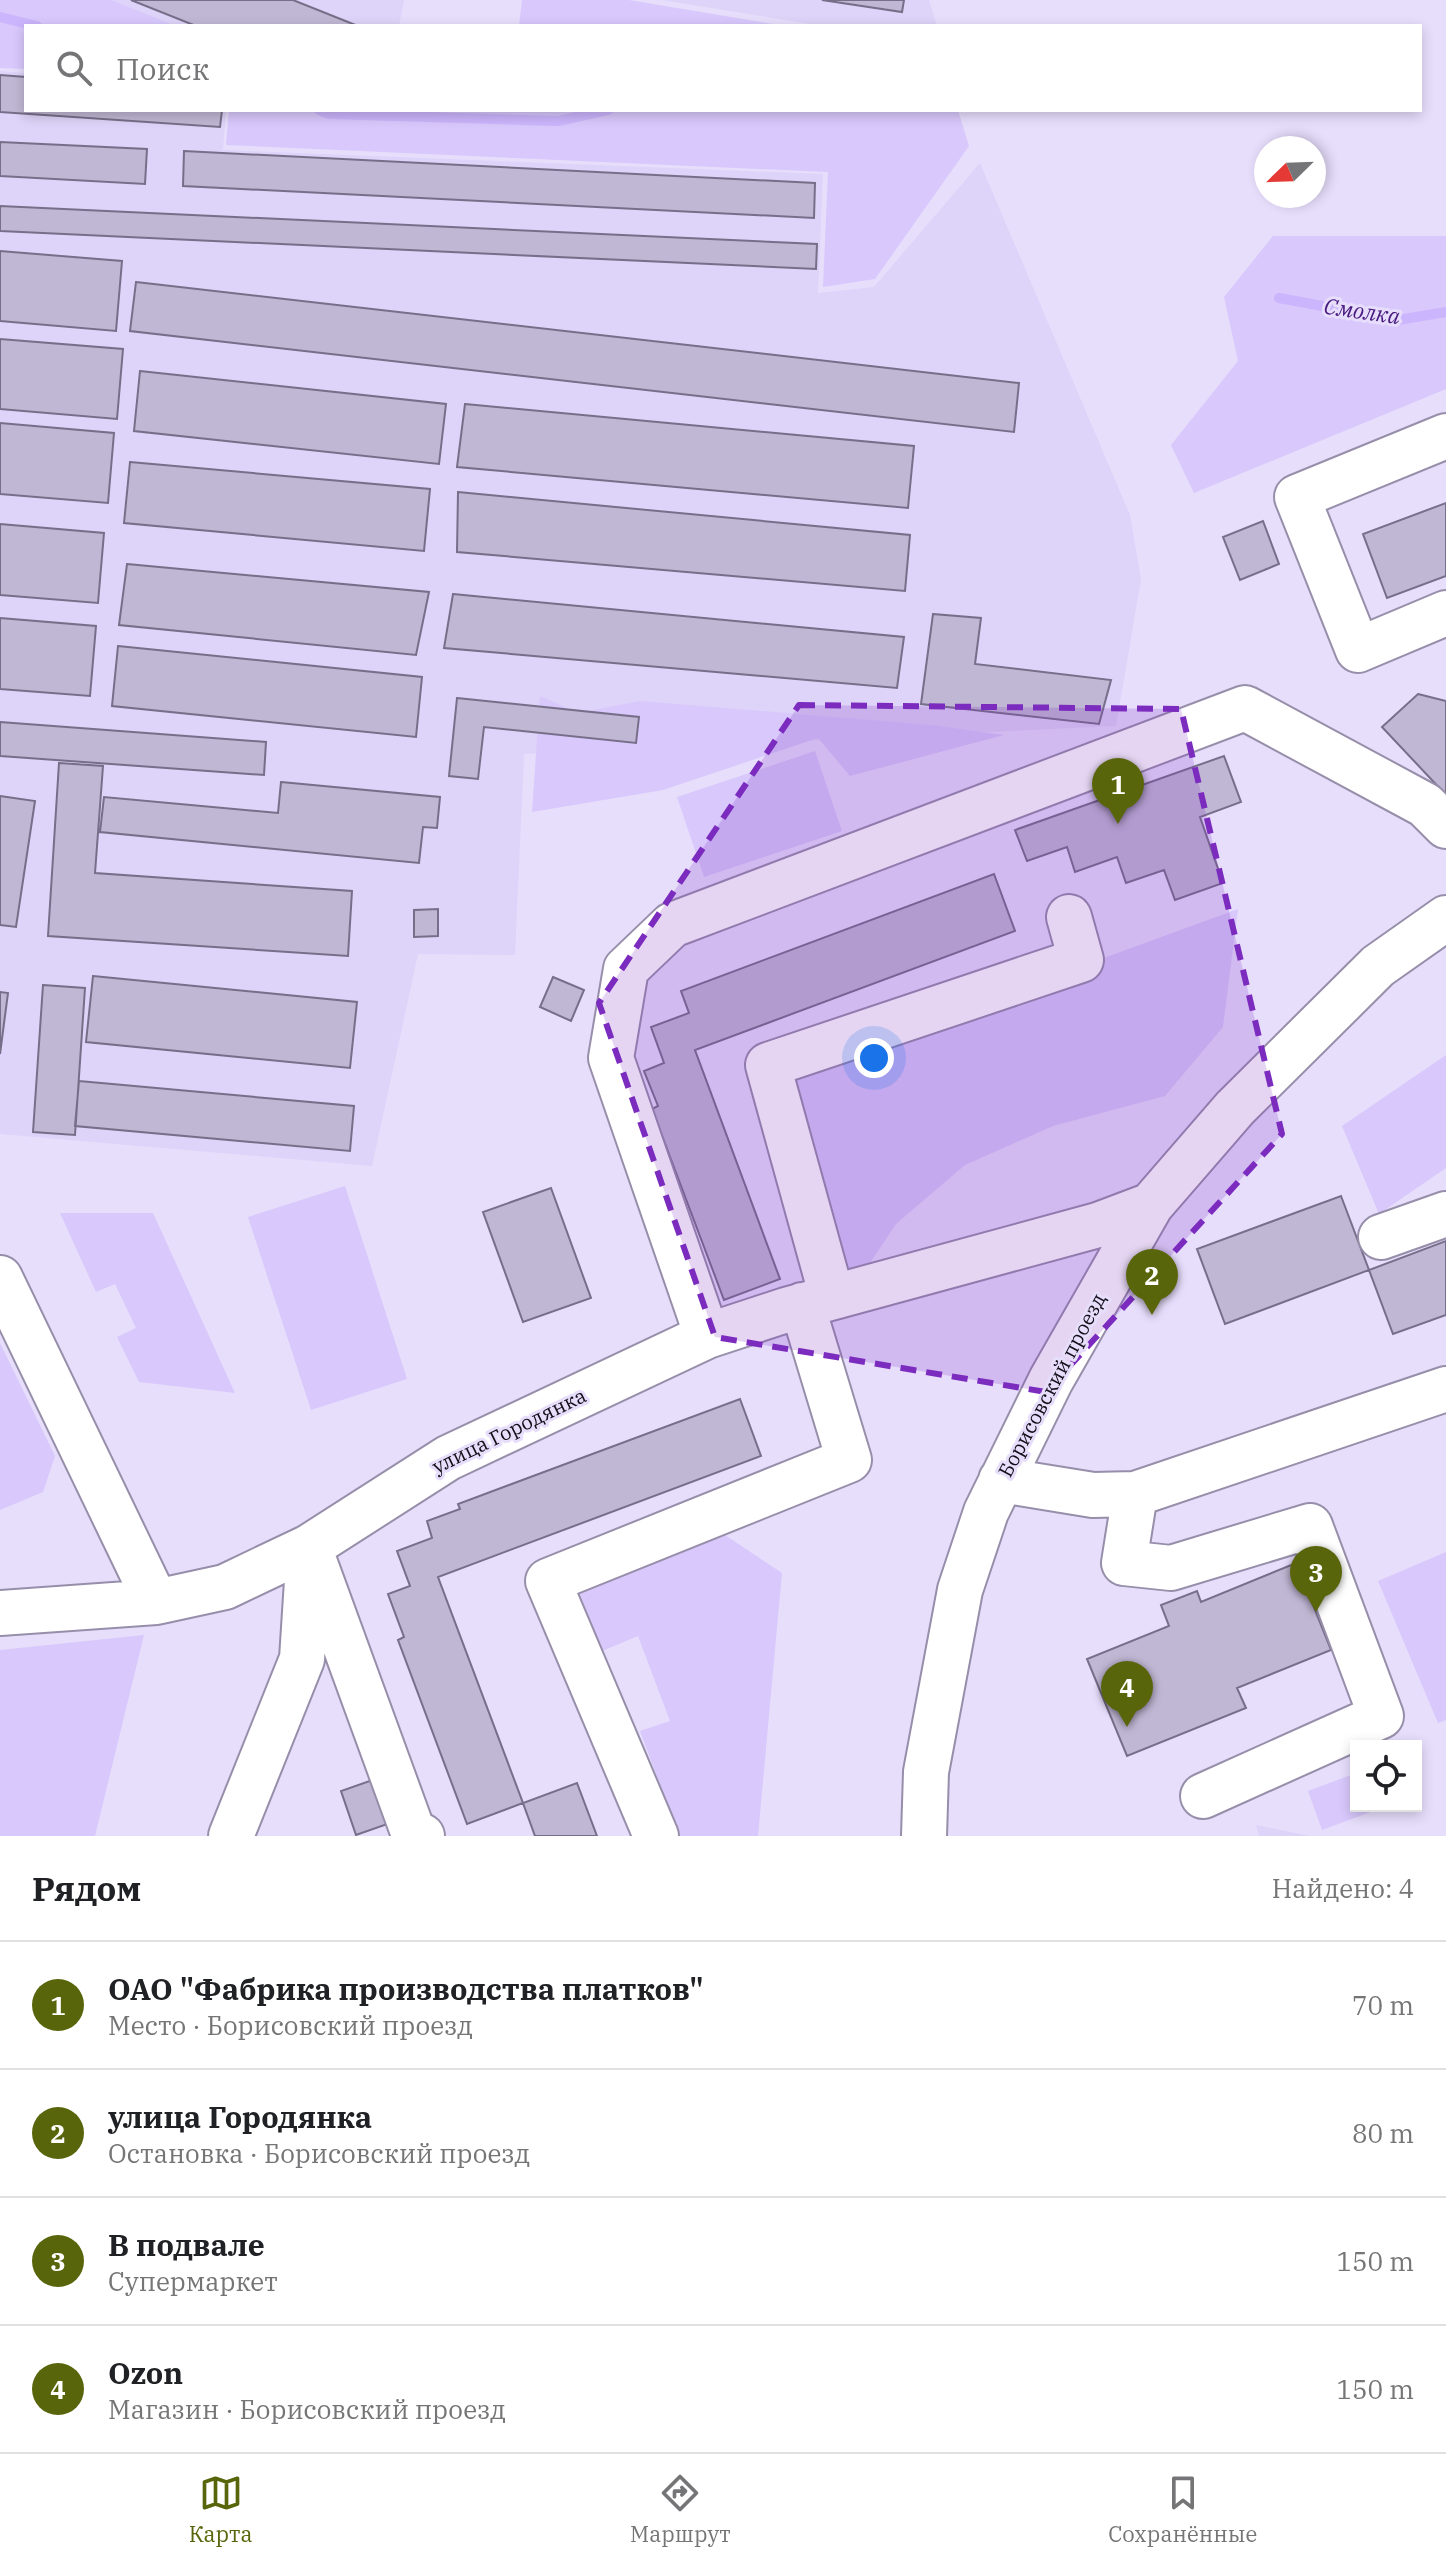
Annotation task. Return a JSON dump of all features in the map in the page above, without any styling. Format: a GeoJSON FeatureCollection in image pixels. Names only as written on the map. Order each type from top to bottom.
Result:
{"type":"FeatureCollection","features":[{"type":"Feature","properties":{"kind":"street"},"geometry":{"type":"LineString","coordinates":[[1446,436],[1297,497],[1358,650],[1446,613]]}},
{"type":"Feature","properties":{"kind":"street"},"geometry":{"type":"LineString","coordinates":[[707,1336],[611,1058],[626,969],[672,925],[1245,708],[1425,805],[1446,826]]}},
{"type":"Feature","properties":{"kind":"street"},"geometry":{"type":"LineString","coordinates":[[656,1836],[548,1581],[849,1460],[768,1065],[1081,960],[1069,917]]}},
{"type":"Feature","properties":{"kind":"street","name":"Борисовский проезд"},"geometry":{"type":"LineString","coordinates":[[924,1836],[926,1772],[960,1590],[1001,1480],[1051,1380],[1151,1205],[1235,1108],[1378,966],[1446,918]]}},
{"type":"Feature","properties":{"kind":"street","name":"улица Городянка"},"geometry":{"type":"LineString","coordinates":[[0,1613],[156,1602],[225,1587],[309,1547],[448,1458],[707,1336],[817,1301],[1098,1225],[1151,1205]]}},
{"type":"Feature","properties":{"kind":"street"},"geometry":{"type":"LineString","coordinates":[[1381,1237],[1446,1214]]}},
{"type":"Feature","properties":{"kind":"street"},"geometry":{"type":"LineString","coordinates":[[0,1278],[156,1602]]}},
{"type":"Feature","properties":{"kind":"street"},"geometry":{"type":"LineString","coordinates":[[1001,1480],[1093,1495],[1135,1494],[1446,1389]]}},
{"type":"Feature","properties":{"kind":"street"},"geometry":{"type":"LineString","coordinates":[[1135,1494],[1124,1563],[1171,1568],[1310,1526],[1381,1716],[1203,1796]]}},
{"type":"Feature","properties":{"kind":"street"},"geometry":{"type":"LineString","coordinates":[[231,1836],[302,1659],[309,1547]]}},
{"type":"Feature","properties":{"kind":"street"},"geometry":{"type":"LineString","coordinates":[[309,1547],[413,1832],[422,1836]]}},
{"type":"Feature","properties":{"kind":"highlighted area"},"geometry":{"type":"Polygon","coordinates":[[[799,705],[1181,709],[1282,1134],[1046,1392],[715,1337],[599,1003],[799,705]]]}},
{"type":"Feature","properties":{"kind":"shaded area"},"geometry":{"type":"Polygon","coordinates":[[[0,0],[111,0],[171,24],[24,24],[24,69],[0,68],[0,0]]]}},
{"type":"Feature","properties":{"kind":"shaded area"},"geometry":{"type":"Polygon","coordinates":[[[60,0],[404,0],[399,24],[126,24],[60,0]]]}},
{"type":"Feature","properties":{"kind":"shaded area"},"geometry":{"type":"Polygon","coordinates":[[[522,0],[629,0],[773,24],[519,24],[522,0]]]}},
{"type":"Feature","properties":{"kind":"shaded area"},"geometry":{"type":"Polygon","coordinates":[[[662,0],[929,0],[936,24],[810,24],[662,0]]]}},
{"type":"Feature","properties":{"kind":"shaded area"},"geometry":{"type":"Polygon","coordinates":[[[0,71],[24,73],[24,112],[226,112],[223,150],[823,174],[818,293],[874,287],[980,163],[1130,515],[1141,579],[1116,726],[524,754],[515,955],[418,954],[372,1166],[0,1134],[0,71]]]}},
{"type":"Feature","properties":{"kind":"shaded area"},"geometry":{"type":"Polygon","coordinates":[[[229,112],[959,112],[969,146],[875,279],[823,287],[828,172],[226,145],[229,112]]]}},
{"type":"Feature","properties":{"kind":"shaded area"},"geometry":{"type":"Polygon","coordinates":[[[1273,236],[1446,236],[1446,389],[1194,493],[1171,445],[1238,361],[1224,297],[1273,236]]]}},
{"type":"Feature","properties":{"kind":"shaded area"},"geometry":{"type":"Polygon","coordinates":[[[540,696],[578,713],[640,701],[932,725],[1004,735],[850,776],[818,738],[663,790],[532,812],[540,696]]]}},
{"type":"Feature","properties":{"kind":"shaded area"},"geometry":{"type":"Polygon","coordinates":[[[815,751],[842,831],[704,877],[677,797],[815,751]]]}},
{"type":"Feature","properties":{"kind":"shaded area"},"geometry":{"type":"Polygon","coordinates":[[[1238,909],[1223,1027],[1165,1096],[1053,1126],[965,1165],[896,1224],[864,1272],[836,1279],[786,1074],[1238,909]]]}},
{"type":"Feature","properties":{"kind":"shaded area"},"geometry":{"type":"Polygon","coordinates":[[[1446,1055],[1446,1168],[1379,1214],[1342,1126],[1446,1055]]]}},
{"type":"Feature","properties":{"kind":"shaded area"},"geometry":{"type":"Polygon","coordinates":[[[345,1186],[407,1379],[311,1410],[248,1217],[345,1186]]]}},
{"type":"Feature","properties":{"kind":"shaded area"},"geometry":{"type":"Polygon","coordinates":[[[60,1213],[153,1213],[235,1393],[139,1382],[117,1337],[136,1328],[115,1284],[96,1292],[60,1213]]]}},
{"type":"Feature","properties":{"kind":"shaded area"},"geometry":{"type":"Polygon","coordinates":[[[0,1343],[55,1456],[43,1492],[0,1510],[0,1343]]]}},
{"type":"Feature","properties":{"kind":"shaded area"},"geometry":{"type":"Polygon","coordinates":[[[719,1531],[782,1573],[758,1836],[679,1836],[640,1731],[670,1721],[638,1636],[595,1654],[570,1589],[719,1531]]]}},
{"type":"Feature","properties":{"kind":"shaded area"},"geometry":{"type":"Polygon","coordinates":[[[1446,1552],[1446,1720],[1438,1723],[1378,1581],[1446,1552]]]}},
{"type":"Feature","properties":{"kind":"shaded area"},"geometry":{"type":"Polygon","coordinates":[[[144,1635],[95,1836],[0,1836],[0,1650],[144,1635]]]}},
{"type":"Feature","properties":{"kind":"shaded area"},"geometry":{"type":"Polygon","coordinates":[[[1350,1775],[1350,1812],[1371,1812],[1322,1830],[1308,1791],[1350,1775]]]}},
{"type":"Feature","properties":{"kind":"shaded area"},"geometry":{"type":"Polygon","coordinates":[[[1256,1825],[1310,1836],[1259,1836],[1256,1825]]]}},
{"type":"Feature","properties":{"kind":"building"},"geometry":{"type":"Polygon","coordinates":[[[131,0],[293,0],[353,24],[191,24],[131,0]]]}},
{"type":"Feature","properties":{"kind":"building"},"geometry":{"type":"Polygon","coordinates":[[[822,0],[904,0],[902,12],[822,0]]]}},
{"type":"Feature","properties":{"kind":"building"},"geometry":{"type":"Polygon","coordinates":[[[0,75],[24,77],[24,112],[222,112],[220,127],[0,112],[0,75]]]}},
{"type":"Feature","properties":{"kind":"building"},"geometry":{"type":"Polygon","coordinates":[[[0,142],[147,149],[145,184],[0,176],[0,142]]]}},
{"type":"Feature","properties":{"kind":"building"},"geometry":{"type":"Polygon","coordinates":[[[184,151],[815,183],[814,218],[183,186],[184,151]]]}},
{"type":"Feature","properties":{"kind":"building"},"geometry":{"type":"Polygon","coordinates":[[[0,206],[817,244],[816,269],[0,231],[0,206]]]}},
{"type":"Feature","properties":{"kind":"building"},"geometry":{"type":"Polygon","coordinates":[[[0,251],[122,261],[116,331],[0,321],[0,251]]]}},
{"type":"Feature","properties":{"kind":"building"},"geometry":{"type":"Polygon","coordinates":[[[136,282],[1019,383],[1014,432],[130,331],[136,282]]]}},
{"type":"Feature","properties":{"kind":"building"},"geometry":{"type":"Polygon","coordinates":[[[0,339],[123,349],[117,419],[0,409],[0,339]]]}},
{"type":"Feature","properties":{"kind":"building"},"geometry":{"type":"Polygon","coordinates":[[[140,371],[446,404],[439,464],[134,431],[140,371]]]}},
{"type":"Feature","properties":{"kind":"building"},"geometry":{"type":"Polygon","coordinates":[[[465,404],[914,446],[908,508],[457,467],[465,404]]]}},
{"type":"Feature","properties":{"kind":"building"},"geometry":{"type":"Polygon","coordinates":[[[0,423],[114,433],[108,503],[0,494],[0,423]]]}},
{"type":"Feature","properties":{"kind":"building"},"geometry":{"type":"Polygon","coordinates":[[[130,462],[430,489],[424,551],[124,523],[130,462]]]}},
{"type":"Feature","properties":{"kind":"building"},"geometry":{"type":"Polygon","coordinates":[[[458,492],[910,535],[905,591],[457,552],[458,492]]]}},
{"type":"Feature","properties":{"kind":"building"},"geometry":{"type":"Polygon","coordinates":[[[1446,503],[1446,576],[1387,598],[1363,534],[1446,503]]]}},
{"type":"Feature","properties":{"kind":"building"},"geometry":{"type":"Polygon","coordinates":[[[1263,521],[1279,564],[1240,580],[1223,537],[1263,521]]]}},
{"type":"Feature","properties":{"kind":"building"},"geometry":{"type":"Polygon","coordinates":[[[0,524],[104,533],[98,603],[0,595],[0,524]]]}},
{"type":"Feature","properties":{"kind":"building"},"geometry":{"type":"Polygon","coordinates":[[[127,564],[429,592],[416,655],[119,625],[127,564]]]}},
{"type":"Feature","properties":{"kind":"building"},"geometry":{"type":"Polygon","coordinates":[[[453,594],[904,637],[897,688],[444,648],[453,594]]]}},
{"type":"Feature","properties":{"kind":"building"},"geometry":{"type":"Polygon","coordinates":[[[933,614],[981,618],[975,664],[1111,680],[1099,724],[921,704],[933,614]]]}},
{"type":"Feature","properties":{"kind":"building"},"geometry":{"type":"Polygon","coordinates":[[[0,618],[96,626],[90,696],[0,689],[0,618]]]}},
{"type":"Feature","properties":{"kind":"building"},"geometry":{"type":"Polygon","coordinates":[[[118,646],[422,677],[416,737],[112,706],[118,646]]]}},
{"type":"Feature","properties":{"kind":"building"},"geometry":{"type":"Polygon","coordinates":[[[1418,694],[1446,701],[1446,795],[1382,727],[1418,694]]]}},
{"type":"Feature","properties":{"kind":"building"},"geometry":{"type":"Polygon","coordinates":[[[457,698],[639,717],[636,743],[484,727],[478,779],[449,776],[457,698]]]}},
{"type":"Feature","properties":{"kind":"building"},"geometry":{"type":"Polygon","coordinates":[[[0,722],[266,742],[264,775],[0,756],[0,722]]]}},
{"type":"Feature","properties":{"kind":"building"},"geometry":{"type":"Polygon","coordinates":[[[1224,756],[1241,802],[1200,817],[1223,883],[1175,900],[1164,870],[1126,883],[1117,857],[1075,872],[1067,847],[1027,861],[1015,830],[1224,756]]]}},
{"type":"Feature","properties":{"kind":"building"},"geometry":{"type":"Polygon","coordinates":[[[59,763],[103,766],[95,873],[352,891],[348,956],[48,936],[59,763]]]}},
{"type":"Feature","properties":{"kind":"building"},"geometry":{"type":"Polygon","coordinates":[[[281,782],[440,797],[437,828],[423,827],[419,863],[100,832],[104,797],[278,813],[281,782]]]}},
{"type":"Feature","properties":{"kind":"building"},"geometry":{"type":"Polygon","coordinates":[[[0,796],[35,801],[16,927],[0,925],[0,796]]]}},
{"type":"Feature","properties":{"kind":"building"},"geometry":{"type":"Polygon","coordinates":[[[994,874],[1015,931],[695,1050],[780,1279],[724,1300],[652,1109],[658,1106],[644,1071],[664,1063],[651,1027],[689,1013],[681,991],[994,874]]]}},
{"type":"Feature","properties":{"kind":"building"},"geometry":{"type":"Polygon","coordinates":[[[438,909],[438,936],[414,937],[414,910],[438,909]]]}},
{"type":"Feature","properties":{"kind":"building"},"geometry":{"type":"Polygon","coordinates":[[[93,976],[357,1002],[350,1068],[86,1042],[93,976]]]}},
{"type":"Feature","properties":{"kind":"building"},"geometry":{"type":"Polygon","coordinates":[[[553,977],[584,990],[571,1021],[540,1007],[553,977]]]}},
{"type":"Feature","properties":{"kind":"building"},"geometry":{"type":"Polygon","coordinates":[[[43,985],[85,988],[75,1135],[33,1132],[43,985]]]}},
{"type":"Feature","properties":{"kind":"building"},"geometry":{"type":"Polygon","coordinates":[[[0,992],[8,993],[0,1054],[0,992]]]}},
{"type":"Feature","properties":{"kind":"building"},"geometry":{"type":"Polygon","coordinates":[[[79,1081],[354,1106],[350,1151],[75,1126],[79,1081]]]}},
{"type":"Feature","properties":{"kind":"building"},"geometry":{"type":"Polygon","coordinates":[[[551,1188],[591,1298],[523,1322],[483,1212],[551,1188]]]}},
{"type":"Feature","properties":{"kind":"building"},"geometry":{"type":"Polygon","coordinates":[[[1341,1196],[1369,1270],[1225,1324],[1197,1249],[1341,1196]]]}},
{"type":"Feature","properties":{"kind":"building"},"geometry":{"type":"Polygon","coordinates":[[[1446,1241],[1446,1315],[1393,1334],[1369,1270],[1446,1241]]]}},
{"type":"Feature","properties":{"kind":"building"},"geometry":{"type":"Polygon","coordinates":[[[740,1399],[761,1456],[438,1577],[523,1803],[467,1824],[398,1640],[404,1637],[388,1594],[410,1586],[397,1551],[432,1538],[427,1521],[460,1509],[458,1504],[740,1399]]]}},
{"type":"Feature","properties":{"kind":"building"},"geometry":{"type":"Polygon","coordinates":[[[1296,1563],[1331,1650],[1237,1688],[1246,1708],[1127,1756],[1087,1659],[1169,1626],[1161,1605],[1197,1591],[1201,1602],[1296,1563]]]}},
{"type":"Feature","properties":{"kind":"building"},"geometry":{"type":"Polygon","coordinates":[[[384,1776],[399,1820],[356,1835],[341,1791],[384,1776]]]}},
{"type":"Feature","properties":{"kind":"building"},"geometry":{"type":"Polygon","coordinates":[[[577,1783],[597,1836],[535,1836],[523,1803],[577,1783]]]}},
{"type":"Feature","properties":{"kind":"waterway","name":"Смолка"},"geometry":{"type":"LineString","coordinates":[[0,17],[29,24]]}},
{"type":"Feature","properties":{"kind":"waterway","name":"Смолка"},"geometry":{"type":"LineString","coordinates":[[324,112],[558,121],[599,112]]}},
{"type":"Feature","properties":{"kind":"waterway","name":"Смолка"},"geometry":{"type":"LineString","coordinates":[[1279,298],[1398,320],[1446,312]]}},
{"type":"Feature","properties":{"kind":"place","name":"ОАО \"Фабрика производства платков\""},"geometry":{"type":"Point","coordinates":[1118,824]}},
{"type":"Feature","properties":{"kind":"place","name":"улица Городянка"},"geometry":{"type":"Point","coordinates":[1152,1315]}},
{"type":"Feature","properties":{"kind":"place","name":"В подвале"},"geometry":{"type":"Point","coordinates":[1316,1612]}},
{"type":"Feature","properties":{"kind":"place","name":"Ozon"},"geometry":{"type":"Point","coordinates":[1127,1727]}}]}
